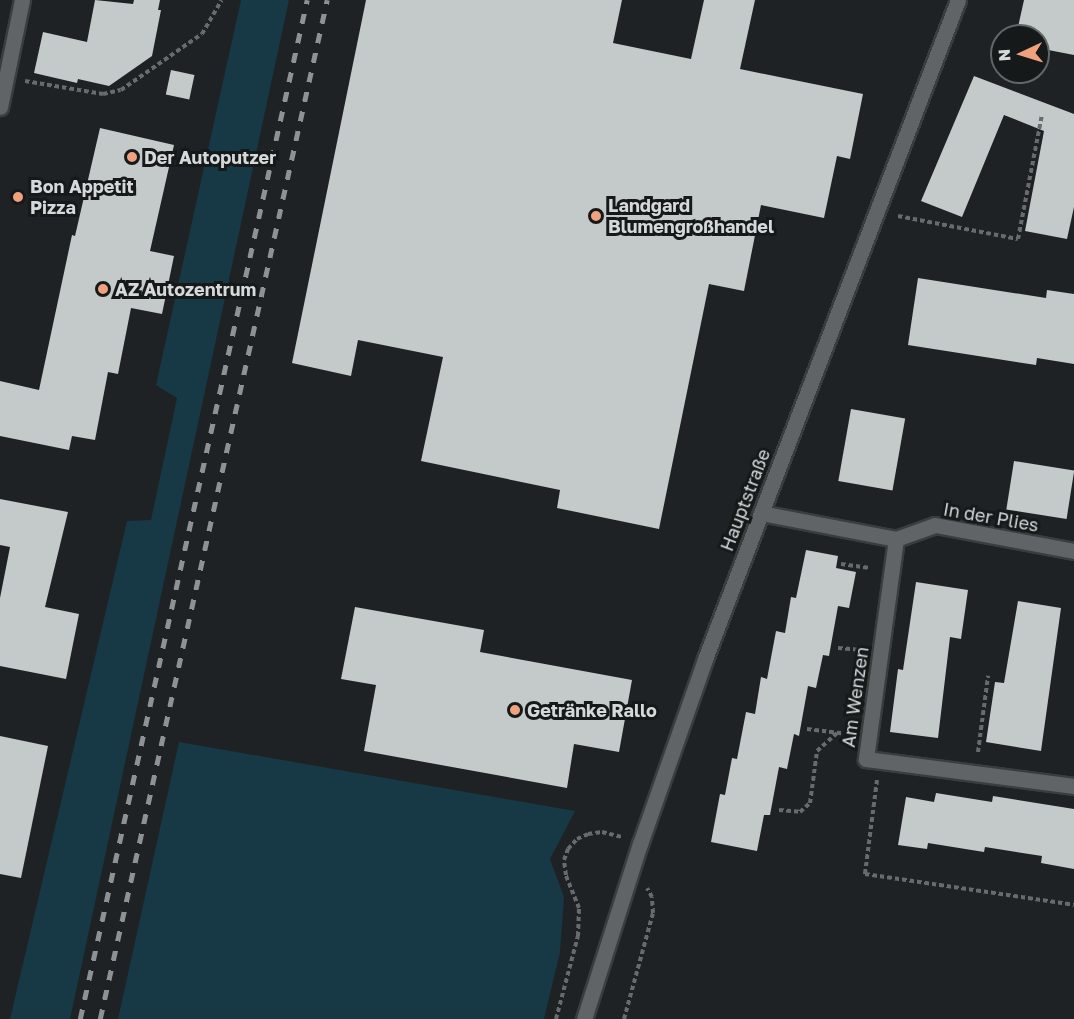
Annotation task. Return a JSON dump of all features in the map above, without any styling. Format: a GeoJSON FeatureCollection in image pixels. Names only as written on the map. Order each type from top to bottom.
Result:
{"type":"FeatureCollection","features":[{"type":"Feature","properties":{"kind":"street"},"geometry":{"type":"LineString","coordinates":[[0,107],[22,0]]}},
{"type":"Feature","properties":{"kind":"street","name":"Hauptstraße"},"geometry":{"type":"LineString","coordinates":[[584,1019],[640,844],[761,513],[958,0]]}},
{"type":"Feature","properties":{"kind":"street"},"geometry":{"type":"LineString","coordinates":[[761,513],[896,539]]}},
{"type":"Feature","properties":{"kind":"street","name":"In der Plies"},"geometry":{"type":"LineString","coordinates":[[896,539],[935,525],[1074,552]]}},
{"type":"Feature","properties":{"kind":"street","name":"Am Wenzen"},"geometry":{"type":"LineString","coordinates":[[896,539],[866,759],[1074,786]]}},
{"type":"Feature","properties":{"kind":"path"},"geometry":{"type":"LineString","coordinates":[[6,77],[71,91],[103,94],[121,90],[202,34],[222,0]]}},
{"type":"Feature","properties":{"kind":"path"},"geometry":{"type":"LineString","coordinates":[[877,212],[1018,239],[1042,114]]}},
{"type":"Feature","properties":{"kind":"path"},"geometry":{"type":"LineString","coordinates":[[841,564],[892,571]]}},
{"type":"Feature","properties":{"kind":"path"},"geometry":{"type":"LineString","coordinates":[[975,773],[988,676]]}},
{"type":"Feature","properties":{"kind":"path"},"geometry":{"type":"LineString","coordinates":[[807,729],[869,736]]}},
{"type":"Feature","properties":{"kind":"path"},"geometry":{"type":"LineString","coordinates":[[779,810],[800,812],[810,803],[817,751],[837,733]]}},
{"type":"Feature","properties":{"kind":"path"},"geometry":{"type":"LineString","coordinates":[[880,761],[865,874],[1074,905]]}},
{"type":"Feature","properties":{"kind":"path"},"geometry":{"type":"LineString","coordinates":[[556,1019],[578,936],[579,908],[566,875],[564,860],[568,849],[577,839],[588,834],[602,832],[640,844]]}},
{"type":"Feature","properties":{"kind":"path"},"geometry":{"type":"LineString","coordinates":[[624,1019],[653,912],[652,897],[647,887],[627,882]]}},
{"type":"Feature","properties":{"kind":"shaded area"},"geometry":{"type":"Polygon","coordinates":[[[241,0],[289,0],[70,1019],[10,1019],[127,521],[151,520],[177,398],[156,385],[241,0]]]}},
{"type":"Feature","properties":{"kind":"shaded area"},"geometry":{"type":"Polygon","coordinates":[[[179,742],[575,811],[550,859],[564,897],[560,952],[544,1019],[118,1019],[179,742]]]}},
{"type":"Feature","properties":{"kind":"building"},"geometry":{"type":"Polygon","coordinates":[[[95,0],[133,4],[134,0],[160,0],[158,10],[161,10],[152,56],[109,86],[78,79],[77,83],[34,73],[43,32],[87,42],[95,0]]]}},
{"type":"Feature","properties":{"kind":"building"},"geometry":{"type":"Polygon","coordinates":[[[366,0],[622,0],[613,43],[691,59],[704,0],[755,0],[740,69],[863,94],[850,159],[837,156],[824,218],[761,205],[744,291],[709,284],[659,529],[557,508],[560,490],[421,461],[443,357],[358,340],[351,376],[292,363],[366,0]]]}},
{"type":"Feature","properties":{"kind":"building"},"geometry":{"type":"Polygon","coordinates":[[[1024,0],[1074,0],[1074,55],[1050,50],[1050,24],[1019,24],[1024,0]]]}},
{"type":"Feature","properties":{"kind":"building"},"geometry":{"type":"Polygon","coordinates":[[[171,70],[194,75],[189,99],[166,94],[171,70]]]}},
{"type":"Feature","properties":{"kind":"building"},"geometry":{"type":"Polygon","coordinates":[[[974,76],[1074,114],[1074,207],[1067,239],[1025,231],[1044,131],[1004,115],[962,217],[921,201],[974,76]]]}},
{"type":"Feature","properties":{"kind":"building"},"geometry":{"type":"Polygon","coordinates":[[[100,128],[174,145],[150,251],[174,256],[162,314],[131,308],[118,374],[108,372],[95,440],[72,436],[69,450],[0,436],[0,381],[39,390],[72,235],[75,236],[100,128]]]}},
{"type":"Feature","properties":{"kind":"building"},"geometry":{"type":"Polygon","coordinates":[[[918,278],[1046,298],[1047,290],[1074,294],[1074,364],[1037,358],[1036,365],[908,345],[918,278]]]}},
{"type":"Feature","properties":{"kind":"building"},"geometry":{"type":"Polygon","coordinates":[[[851,409],[905,419],[892,490],[838,481],[851,409]]]}},
{"type":"Feature","properties":{"kind":"building"},"geometry":{"type":"Polygon","coordinates":[[[1014,461],[1074,471],[1067,519],[1006,509],[1014,461]]]}},
{"type":"Feature","properties":{"kind":"building"},"geometry":{"type":"Polygon","coordinates":[[[0,499],[68,512],[45,607],[79,614],[66,679],[0,666],[0,598],[10,547],[0,545],[0,499]]]}},
{"type":"Feature","properties":{"kind":"building"},"geometry":{"type":"Polygon","coordinates":[[[806,550],[838,556],[836,568],[856,572],[849,608],[838,606],[829,656],[823,655],[816,688],[808,686],[799,736],[794,734],[787,769],[779,767],[770,815],[764,815],[757,851],[711,842],[720,794],[725,795],[732,758],[737,759],[746,712],[755,714],[761,677],[767,679],[776,631],[785,633],[791,597],[796,598],[806,550]]]}},
{"type":"Feature","properties":{"kind":"building"},"geometry":{"type":"Polygon","coordinates":[[[916,582],[968,590],[961,639],[950,637],[938,738],[890,732],[898,669],[903,670],[916,582]]]}},
{"type":"Feature","properties":{"kind":"building"},"geometry":{"type":"Polygon","coordinates":[[[1018,601],[1061,608],[1041,751],[986,742],[995,682],[1004,683],[1018,601]]]}},
{"type":"Feature","properties":{"kind":"building"},"geometry":{"type":"Polygon","coordinates":[[[355,607],[484,630],[480,652],[632,680],[619,752],[574,744],[567,788],[364,751],[376,685],[341,679],[355,607]]]}},
{"type":"Feature","properties":{"kind":"building"},"geometry":{"type":"Polygon","coordinates":[[[0,736],[48,746],[21,878],[0,874],[0,736]]]}},
{"type":"Feature","properties":{"kind":"building"},"geometry":{"type":"Polygon","coordinates":[[[936,793],[992,802],[993,796],[1074,809],[1074,869],[1041,863],[1042,856],[985,847],[984,852],[928,843],[927,849],[898,845],[906,797],[934,802],[936,793]]]}},
{"type":"Feature","properties":{"kind":"railway"},"geometry":{"type":"LineString","coordinates":[[80,1019],[307,0]]}},
{"type":"Feature","properties":{"kind":"railway"},"geometry":{"type":"LineString","coordinates":[[100,1019],[327,0]]}},
{"type":"Feature","properties":{"kind":"place","name":"Der Autoputzer"},"geometry":{"type":"Point","coordinates":[132,157]}},
{"type":"Feature","properties":{"kind":"place","name":"Bon Appetit Pizza"},"geometry":{"type":"Point","coordinates":[18,197]}},
{"type":"Feature","properties":{"kind":"place","name":"Landgard Blumengroßhandel"},"geometry":{"type":"Point","coordinates":[596,216]}},
{"type":"Feature","properties":{"kind":"place","name":"AZ Autozentrum"},"geometry":{"type":"Point","coordinates":[103,289]}},
{"type":"Feature","properties":{"kind":"place","name":"Getränke Rallo"},"geometry":{"type":"Point","coordinates":[515,710]}}]}
